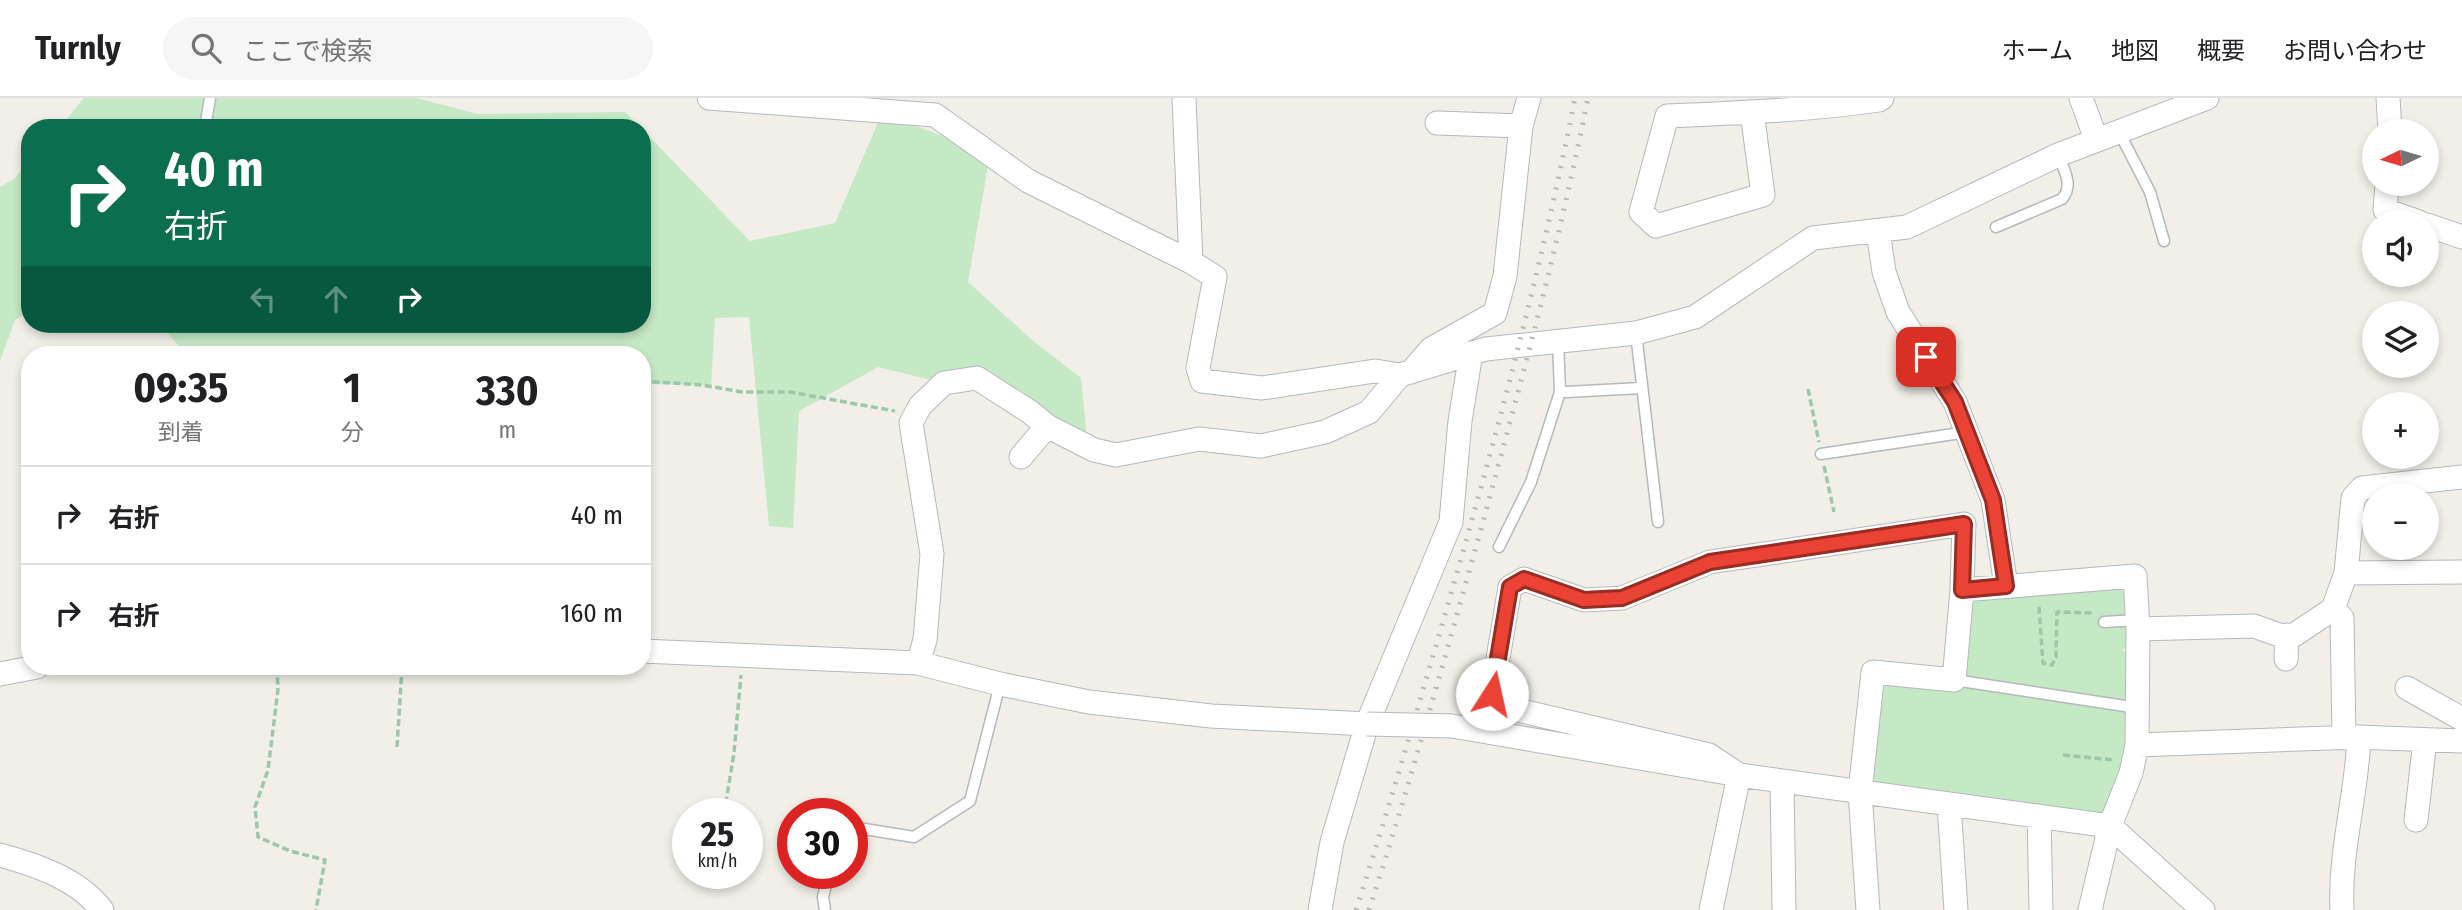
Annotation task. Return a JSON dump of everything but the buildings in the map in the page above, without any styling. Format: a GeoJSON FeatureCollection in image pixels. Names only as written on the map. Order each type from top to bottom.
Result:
{"type":"FeatureCollection","features":[{"type":"Feature","properties":{"kind":"street"},"geometry":{"type":"LineString","coordinates":[[709,98],[936,107],[1028,181],[1215,276],[1198,368],[1202,381],[1262,388],[1375,371],[1406,373],[1471,353],[1636,333],[1695,317],[1813,238],[1907,227],[2058,155],[2207,98]]}},
{"type":"Feature","properties":{"kind":"street"},"geometry":{"type":"LineString","coordinates":[[1184,98],[1191,262]]}},
{"type":"Feature","properties":{"kind":"street"},"geometry":{"type":"LineString","coordinates":[[918,663],[925,639],[932,554],[911,423],[914,415],[944,383],[977,378],[1047,426],[1094,450],[1116,455],[1199,439],[1261,446],[1325,432],[1369,412],[1431,349],[1494,313],[1505,276],[1521,126],[1529,98]]}},
{"type":"Feature","properties":{"kind":"street"},"geometry":{"type":"LineString","coordinates":[[1752,112],[1763,195],[1656,226],[1641,212],[1667,116],[1752,112],[1858,103],[1882,98]]}},
{"type":"Feature","properties":{"kind":"street"},"geometry":{"type":"LineString","coordinates":[[2081,98],[2096,139]]}},
{"type":"Feature","properties":{"kind":"street"},"geometry":{"type":"LineString","coordinates":[[2388,98],[2389,119]]}},
{"type":"Feature","properties":{"kind":"street"},"geometry":{"type":"LineString","coordinates":[[1437,123],[1521,126]]}},
{"type":"Feature","properties":{"kind":"street"},"geometry":{"type":"LineString","coordinates":[[2439,229],[2462,237]]}},
{"type":"Feature","properties":{"kind":"street"},"geometry":{"type":"LineString","coordinates":[[1878,231],[1884,272],[1898,312],[1955,402],[1993,500],[2006,586]]}},
{"type":"Feature","properties":{"kind":"street"},"geometry":{"type":"LineString","coordinates":[[1320,910],[1332,842],[1367,723],[1451,522],[1460,421],[1471,353]]}},
{"type":"Feature","properties":{"kind":"street"},"geometry":{"type":"LineString","coordinates":[[1021,457],[1047,426]]}},
{"type":"Feature","properties":{"kind":"street"},"geometry":{"type":"LineString","coordinates":[[2137,625],[2254,626],[2294,635],[2333,609],[2346,573],[2353,498],[2362,488],[2462,477]]}},
{"type":"Feature","properties":{"kind":"street"},"geometry":{"type":"LineString","coordinates":[[1739,775],[1709,755],[1505,707],[1492,694],[1510,587],[1524,579],[1584,600],[1622,598],[1710,562],[1964,524],[1962,590],[1954,680],[1873,672],[1860,792],[1868,910]]}},
{"type":"Feature","properties":{"kind":"street"},"geometry":{"type":"LineString","coordinates":[[2346,573],[2462,572]]}},
{"type":"Feature","properties":{"kind":"street"},"geometry":{"type":"LineString","coordinates":[[1962,590],[2135,576],[2135,754],[2110,826],[2090,910]]}},
{"type":"Feature","properties":{"kind":"street"},"geometry":{"type":"LineString","coordinates":[[2333,609],[2342,618],[2351,738],[2358,772],[2340,884],[2342,910]]}},
{"type":"Feature","properties":{"kind":"street"},"geometry":{"type":"LineString","coordinates":[[2286,659],[2287,635]]}},
{"type":"Feature","properties":{"kind":"street"},"geometry":{"type":"LineString","coordinates":[[651,651],[918,663],[1000,684],[1089,702],[1211,716],[1452,726],[1739,775],[2110,826],[2203,910]]}},
{"type":"Feature","properties":{"kind":"street"},"geometry":{"type":"LineString","coordinates":[[0,674],[21,670]]}},
{"type":"Feature","properties":{"kind":"street"},"geometry":{"type":"LineString","coordinates":[[2407,688],[2462,719]]}},
{"type":"Feature","properties":{"kind":"street"},"geometry":{"type":"LineString","coordinates":[[2135,754],[2351,738],[2462,741]]}},
{"type":"Feature","properties":{"kind":"street"},"geometry":{"type":"LineString","coordinates":[[2416,820],[2425,740]]}},
{"type":"Feature","properties":{"kind":"street"},"geometry":{"type":"LineString","coordinates":[[1711,910],[1739,775]]}},
{"type":"Feature","properties":{"kind":"street"},"geometry":{"type":"LineString","coordinates":[[1782,781],[1784,910]]}},
{"type":"Feature","properties":{"kind":"street"},"geometry":{"type":"LineString","coordinates":[[1949,804],[1956,910]]}},
{"type":"Feature","properties":{"kind":"street"},"geometry":{"type":"LineString","coordinates":[[2039,816],[2041,910]]}},
{"type":"Feature","properties":{"kind":"street"},"geometry":{"type":"LineString","coordinates":[[0,855],[58,875],[96,901],[102,910]]}},
{"type":"Feature","properties":{"kind":"lane"},"geometry":{"type":"LineString","coordinates":[[206,119],[210,98]]}},
{"type":"Feature","properties":{"kind":"lane"},"geometry":{"type":"LineString","coordinates":[[2119,132],[2151,192],[2164,242]]}},
{"type":"Feature","properties":{"kind":"lane"},"geometry":{"type":"LineString","coordinates":[[1996,227],[2062,199],[2068,192],[2068,181],[2058,155]]}},
{"type":"Feature","properties":{"kind":"lane"},"geometry":{"type":"LineString","coordinates":[[1636,333],[1658,522]]}},
{"type":"Feature","properties":{"kind":"lane"},"geometry":{"type":"LineString","coordinates":[[1499,547],[1531,482],[1560,392],[1558,341]]}},
{"type":"Feature","properties":{"kind":"lane"},"geometry":{"type":"LineString","coordinates":[[1566,392],[1641,387]]}},
{"type":"Feature","properties":{"kind":"lane"},"geometry":{"type":"LineString","coordinates":[[1822,454],[1967,432]]}},
{"type":"Feature","properties":{"kind":"lane"},"geometry":{"type":"LineString","coordinates":[[2104,622],[2137,625]]}},
{"type":"Feature","properties":{"kind":"lane"},"geometry":{"type":"LineString","coordinates":[[1954,680],[2137,708]]}},
{"type":"Feature","properties":{"kind":"lane"},"geometry":{"type":"LineString","coordinates":[[868,829],[914,836],[970,801],[1000,684]]}},
{"type":"Feature","properties":{"kind":"lane"},"geometry":{"type":"LineString","coordinates":[[825,889],[825,910]]}},
{"type":"Feature","properties":{"kind":"path"},"geometry":{"type":"LineString","coordinates":[[651,382],[702,385],[743,392],[790,392],[914,415]]}},
{"type":"Feature","properties":{"kind":"path"},"geometry":{"type":"LineString","coordinates":[[2039,607],[2043,663],[2052,664],[2056,657],[2057,612],[2094,612],[2104,622]]}},
{"type":"Feature","properties":{"kind":"path"},"geometry":{"type":"LineString","coordinates":[[727,798],[734,753],[743,655]]}},
{"type":"Feature","properties":{"kind":"path"},"geometry":{"type":"LineString","coordinates":[[277,675],[268,770],[255,807],[258,837],[290,851],[325,860],[316,910]]}},
{"type":"Feature","properties":{"kind":"path"},"geometry":{"type":"LineString","coordinates":[[397,747],[402,675]]}},
{"type":"Feature","properties":{"kind":"path"},"geometry":{"type":"LineString","coordinates":[[2063,755],[2135,754]]}},
{"type":"Feature","properties":{"kind":"green space"},"geometry":{"type":"Polygon","coordinates":[[[84,98],[416,98],[478,114],[625,112],[632,119],[66,119],[84,98]]]}},
{"type":"Feature","properties":{"kind":"green space"},"geometry":{"type":"Polygon","coordinates":[[[882,113],[990,154],[968,282],[1032,340],[1081,378],[1087,439],[988,372],[935,381],[878,367],[799,411],[793,528],[769,526],[749,317],[715,318],[711,385],[651,384],[651,346],[179,346],[167,333],[651,333],[651,138],[750,241],[835,223],[882,113]]]}},
{"type":"Feature","properties":{"kind":"green space"},"geometry":{"type":"Polygon","coordinates":[[[21,171],[21,316],[15,320],[0,361],[0,187],[21,171]]]}},
{"type":"Feature","properties":{"kind":"green space"},"geometry":{"type":"Polygon","coordinates":[[[2128,582],[2128,649],[2121,649],[2129,656],[2130,733],[2117,777],[2116,799],[2095,822],[1860,792],[1873,675],[1944,685],[1956,691],[1974,600],[2128,582]]]}},
{"type":"Feature","properties":{"kind":"railway"},"geometry":{"type":"LineString","coordinates":[[1356,910],[1424,686],[1499,420],[1532,292],[1575,98]]}},
{"type":"Feature","properties":{"kind":"railway"},"geometry":{"type":"LineString","coordinates":[[1369,910],[1427,720],[1510,422],[1552,261],[1588,98]]}},
{"type":"Feature","properties":{"kind":"route"},"geometry":{"type":"LineString","coordinates":[[1492,694],[1510,587],[1524,579],[1584,600],[1622,598],[1710,562],[1964,524],[1962,590],[2006,586],[1993,500],[1955,402],[1926,357]]}}]}
